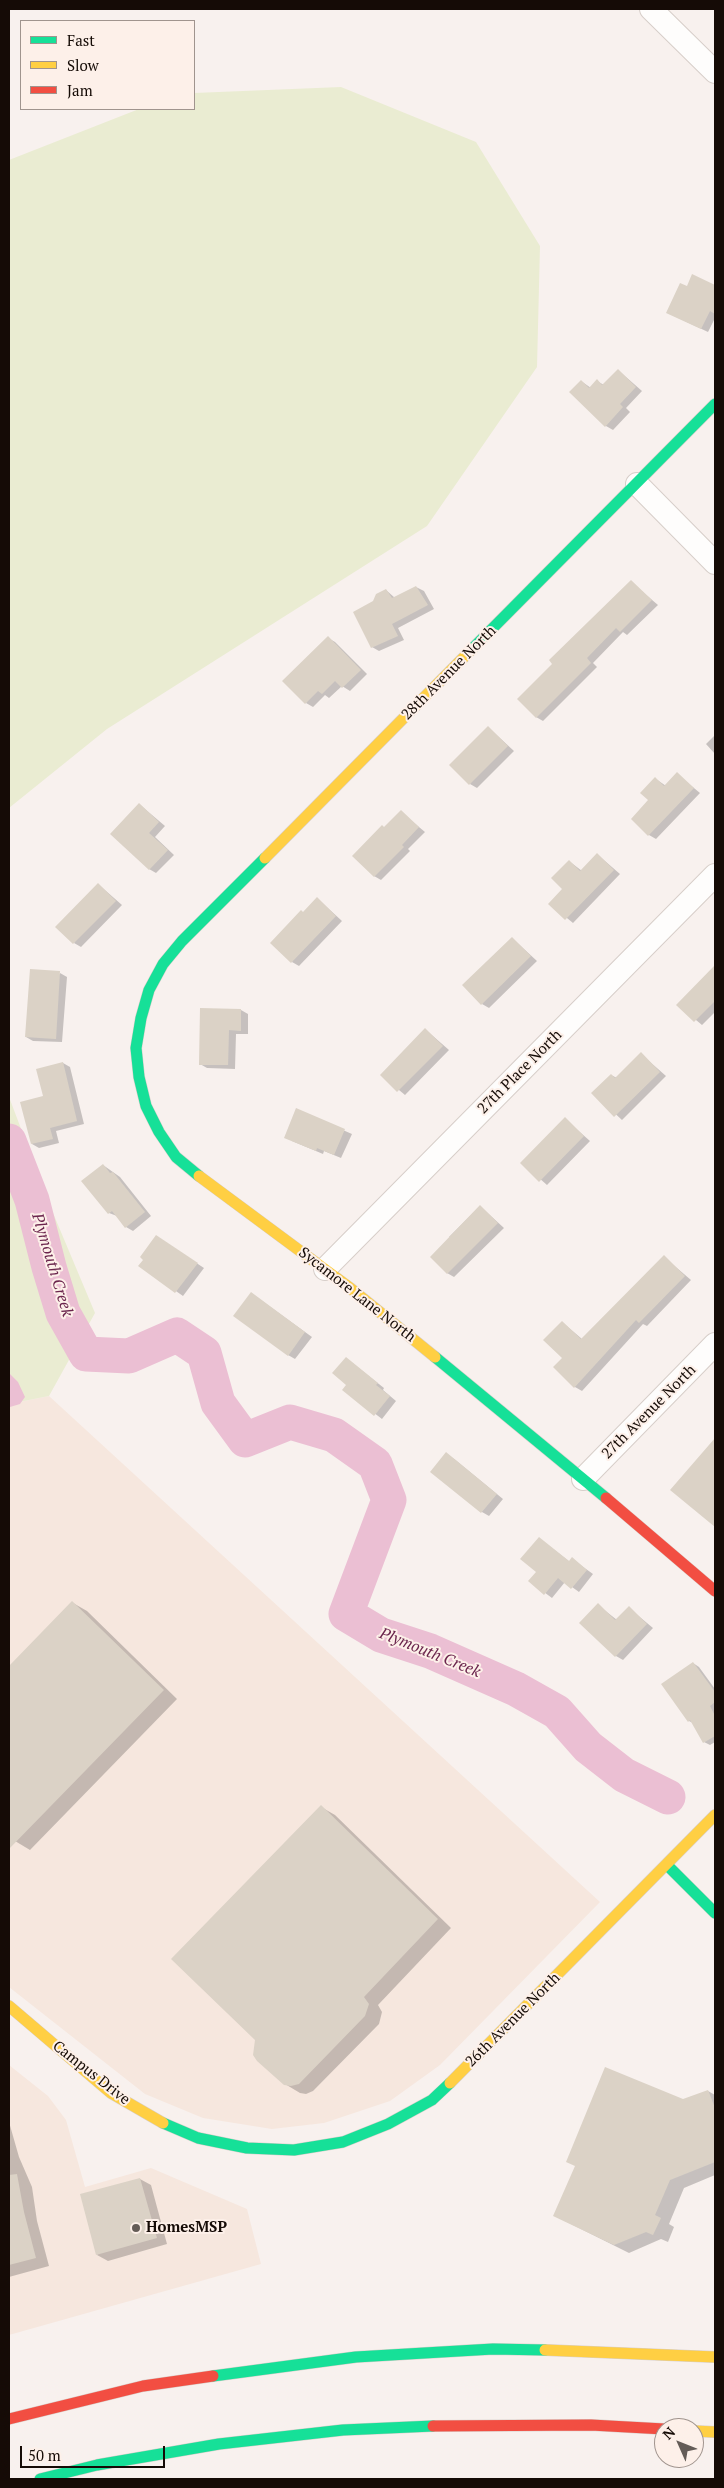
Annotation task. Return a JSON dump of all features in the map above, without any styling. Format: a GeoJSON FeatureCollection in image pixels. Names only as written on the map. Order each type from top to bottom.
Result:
{"type":"FeatureCollection","features":[{"type":"Feature","properties":{"kind":"main road","name":"28th Avenue North"},"geometry":{"type":"LineString","coordinates":[[182,942],[715,404]]}},
{"type":"Feature","properties":{"kind":"main road","name":"Sycamore Lane North"},"geometry":{"type":"LineString","coordinates":[[182,942],[163,964],[149,990],[141,1018],[136,1048],[139,1077],[146,1106],[159,1132],[176,1157],[325,1269],[497,1406],[715,1591]]}},
{"type":"Feature","properties":{"kind":"main road","name":"26th Avenue North"},"geometry":{"type":"LineString","coordinates":[[267,2149],[294,2150],[344,2142],[388,2124],[432,2100],[715,1815]]}},
{"type":"Feature","properties":{"kind":"main road"},"geometry":{"type":"LineString","coordinates":[[667,1865],[715,1912]]}},
{"type":"Feature","properties":{"kind":"main road","name":"Campus Drive"},"geometry":{"type":"LineString","coordinates":[[9,2006],[112,2093],[153,2119],[198,2138],[247,2148],[267,2149]]}},
{"type":"Feature","properties":{"kind":"main road"},"geometry":{"type":"LineString","coordinates":[[9,2419],[143,2386],[356,2356],[493,2349],[612,2351],[715,2357]]}},
{"type":"Feature","properties":{"kind":"main road"},"geometry":{"type":"LineString","coordinates":[[40,2479],[97,2465],[210,2446],[342,2430],[467,2424],[591,2425],[654,2428]]}},
{"type":"Feature","properties":{"kind":"street"},"geometry":{"type":"LineString","coordinates":[[651,9],[715,72]]}},
{"type":"Feature","properties":{"kind":"street"},"geometry":{"type":"LineString","coordinates":[[637,484],[715,563]]}},
{"type":"Feature","properties":{"kind":"street","name":"27th Place North"},"geometry":{"type":"LineString","coordinates":[[325,1269],[715,875]]}},
{"type":"Feature","properties":{"kind":"street","name":"27th Avenue North"},"geometry":{"type":"LineString","coordinates":[[583,1479],[715,1344]]}},
{"type":"Feature","properties":{"kind":"shaded area"},"geometry":{"type":"Polygon","coordinates":[[[9,1373],[18,1382],[25,1397],[20,1404],[10,1407],[9,1373]]]}},
{"type":"Feature","properties":{"kind":"shaded area"},"geometry":{"type":"Polygon","coordinates":[[[49,1396],[600,1902],[440,2065],[390,2101],[324,2123],[272,2129],[203,2118],[145,2094],[9,1987],[9,1404],[49,1396]]]}},
{"type":"Feature","properties":{"kind":"shaded area"},"geometry":{"type":"Polygon","coordinates":[[[9,2065],[48,2096],[66,2120],[85,2187],[151,2168],[247,2209],[261,2264],[9,2335],[9,2065]]]}},
{"type":"Feature","properties":{"kind":"green space"},"geometry":{"type":"Polygon","coordinates":[[[341,87],[476,142],[540,246],[537,367],[427,526],[107,729],[9,808],[9,160],[136,110],[195,110],[195,93],[341,87]]]}},
{"type":"Feature","properties":{"kind":"green space"},"geometry":{"type":"Polygon","coordinates":[[[9,1097],[53,1213],[95,1313],[49,1396],[9,1404],[9,1097]]]}},
{"type":"Feature","properties":{"kind":"building"},"geometry":{"type":"Polygon","coordinates":[[[692,274],[715,285],[715,314],[710,311],[701,329],[666,313],[680,283],[687,286],[692,274]]]}},
{"type":"Feature","properties":{"kind":"building"},"geometry":{"type":"Polygon","coordinates":[[[618,369],[636,387],[620,404],[623,407],[605,427],[569,392],[581,380],[589,388],[597,379],[602,385],[618,369]]]}},
{"type":"Feature","properties":{"kind":"building"},"geometry":{"type":"Polygon","coordinates":[[[631,580],[652,600],[620,632],[616,628],[587,658],[591,663],[536,718],[517,699],[552,664],[549,660],[631,580]]]}},
{"type":"Feature","properties":{"kind":"building"},"geometry":{"type":"Polygon","coordinates":[[[416,586],[428,605],[392,624],[398,636],[371,648],[353,612],[373,601],[376,594],[386,589],[392,598],[416,586]]]}},
{"type":"Feature","properties":{"kind":"building"},"geometry":{"type":"Polygon","coordinates":[[[328,636],[361,670],[342,688],[335,681],[322,694],[318,691],[305,704],[282,681],[328,636]]]}},
{"type":"Feature","properties":{"kind":"building"},"geometry":{"type":"Polygon","coordinates":[[[488,726],[508,746],[469,785],[449,765],[488,726]]]}},
{"type":"Feature","properties":{"kind":"building"},"geometry":{"type":"Polygon","coordinates":[[[677,772],[694,788],[648,836],[631,819],[648,800],[640,793],[655,777],[664,786],[677,772]]]}},
{"type":"Feature","properties":{"kind":"building"},"geometry":{"type":"Polygon","coordinates":[[[139,803],[159,822],[149,833],[168,850],[149,870],[110,834],[139,803]]]}},
{"type":"Feature","properties":{"kind":"building"},"geometry":{"type":"Polygon","coordinates":[[[401,810],[419,827],[402,845],[404,847],[374,877],[352,856],[382,825],[384,827],[401,810]]]}},
{"type":"Feature","properties":{"kind":"building"},"geometry":{"type":"Polygon","coordinates":[[[597,853],[614,870],[565,920],[548,904],[562,889],[551,878],[569,860],[580,871],[597,853]]]}},
{"type":"Feature","properties":{"kind":"building"},"geometry":{"type":"Polygon","coordinates":[[[98,883],[116,901],[73,944],[55,927],[98,883]]]}},
{"type":"Feature","properties":{"kind":"building"},"geometry":{"type":"Polygon","coordinates":[[[317,897],[336,916],[291,963],[270,943],[301,910],[303,912],[317,897]]]}},
{"type":"Feature","properties":{"kind":"building"},"geometry":{"type":"Polygon","coordinates":[[[512,937],[531,956],[481,1005],[462,985],[512,937]]]}},
{"type":"Feature","properties":{"kind":"building"},"geometry":{"type":"Polygon","coordinates":[[[715,965],[715,1001],[694,1022],[676,1005],[715,965]]]}},
{"type":"Feature","properties":{"kind":"building"},"geometry":{"type":"Polygon","coordinates":[[[30,969],[60,971],[56,1039],[25,1037],[30,969]]]}},
{"type":"Feature","properties":{"kind":"building"},"geometry":{"type":"Polygon","coordinates":[[[200,1008],[241,1009],[241,1031],[229,1030],[228,1065],[199,1065],[200,1008]]]}},
{"type":"Feature","properties":{"kind":"building"},"geometry":{"type":"Polygon","coordinates":[[[425,1028],[443,1046],[397,1092],[380,1075],[425,1028]]]}},
{"type":"Feature","properties":{"kind":"building"},"geometry":{"type":"Polygon","coordinates":[[[641,1052],[660,1072],[614,1117],[591,1093],[611,1074],[615,1078],[641,1052]]]}},
{"type":"Feature","properties":{"kind":"building"},"geometry":{"type":"Polygon","coordinates":[[[63,1062],[77,1121],[50,1128],[53,1139],[31,1144],[20,1102],[43,1096],[36,1069],[63,1062]]]}},
{"type":"Feature","properties":{"kind":"building"},"geometry":{"type":"Polygon","coordinates":[[[296,1108],[345,1129],[334,1155],[317,1148],[316,1151],[284,1138],[296,1108]]]}},
{"type":"Feature","properties":{"kind":"building"},"geometry":{"type":"Polygon","coordinates":[[[565,1117],[584,1136],[539,1182],[520,1163],[565,1117]]]}},
{"type":"Feature","properties":{"kind":"building"},"geometry":{"type":"Polygon","coordinates":[[[103,1164],[110,1173],[113,1172],[145,1212],[125,1228],[112,1211],[108,1214],[81,1181],[103,1164]]]}},
{"type":"Feature","properties":{"kind":"building"},"geometry":{"type":"Polygon","coordinates":[[[480,1205],[498,1223],[447,1274],[430,1257],[480,1205]]]}},
{"type":"Feature","properties":{"kind":"building"},"geometry":{"type":"Polygon","coordinates":[[[156,1235],[198,1263],[175,1293],[138,1266],[143,1260],[140,1257],[156,1235]]]}},
{"type":"Feature","properties":{"kind":"building"},"geometry":{"type":"Polygon","coordinates":[[[664,1255],[685,1276],[639,1323],[636,1320],[574,1388],[553,1367],[562,1358],[543,1340],[562,1321],[581,1339],[664,1255]]]}},
{"type":"Feature","properties":{"kind":"building"},"geometry":{"type":"Polygon","coordinates":[[[251,1292],[305,1332],[288,1356],[233,1316],[251,1292]]]}},
{"type":"Feature","properties":{"kind":"building"},"geometry":{"type":"Polygon","coordinates":[[[346,1357],[378,1383],[376,1385],[390,1396],[374,1416],[342,1390],[346,1385],[332,1373],[346,1357]]]}},
{"type":"Feature","properties":{"kind":"building"},"geometry":{"type":"Polygon","coordinates":[[[715,1438],[715,1527],[670,1490],[715,1438]]]}},
{"type":"Feature","properties":{"kind":"building"},"geometry":{"type":"Polygon","coordinates":[[[446,1452],[497,1494],[481,1513],[430,1472],[446,1452]]]}},
{"type":"Feature","properties":{"kind":"building"},"geometry":{"type":"Polygon","coordinates":[[[539,1537],[569,1561],[572,1557],[587,1570],[571,1589],[558,1578],[544,1595],[528,1581],[536,1572],[520,1559],[539,1537]]]}},
{"type":"Feature","properties":{"kind":"building"},"geometry":{"type":"Polygon","coordinates":[[[72,1601],[164,1690],[9,1849],[9,1666],[72,1601]]]}},
{"type":"Feature","properties":{"kind":"building"},"geometry":{"type":"Polygon","coordinates":[[[598,1603],[615,1620],[629,1606],[647,1624],[615,1657],[579,1623],[598,1603]]]}},
{"type":"Feature","properties":{"kind":"building"},"geometry":{"type":"Polygon","coordinates":[[[693,1662],[715,1692],[715,1702],[710,1706],[715,1716],[715,1736],[703,1743],[690,1720],[688,1722],[661,1684],[693,1662]]]}},
{"type":"Feature","properties":{"kind":"building"},"geometry":{"type":"Polygon","coordinates":[[[321,1805],[438,1919],[364,1997],[369,2004],[365,2016],[299,2084],[291,2086],[284,2085],[257,2061],[253,2055],[255,2040],[171,1959],[321,1805]]]}},
{"type":"Feature","properties":{"kind":"building"},"geometry":{"type":"Polygon","coordinates":[[[605,2067],[683,2099],[708,2090],[715,2108],[715,2162],[670,2180],[655,2215],[661,2218],[653,2235],[646,2232],[614,2245],[553,2216],[575,2166],[566,2162],[605,2067]]]}},
{"type":"Feature","properties":{"kind":"building"},"geometry":{"type":"Polygon","coordinates":[[[17,2174],[24,2212],[36,2258],[9,2265],[9,2175],[17,2174]]]}},
{"type":"Feature","properties":{"kind":"building"},"geometry":{"type":"Polygon","coordinates":[[[140,2178],[157,2238],[96,2255],[80,2194],[140,2178]]]}},
{"type":"Feature","properties":{"kind":"waterway","name":"Plymouth Creek"},"geometry":{"type":"LineString","coordinates":[[9,1141],[32,1200],[63,1313],[86,1354],[129,1356],[177,1335],[204,1353],[218,1403],[245,1440],[290,1422],[334,1435],[375,1464],[389,1500],[346,1614],[381,1635],[430,1651],[516,1689],[557,1712],[588,1747],[624,1775],[668,1797]]}},
{"type":"Feature","properties":{"kind":"traffic: fast"},"geometry":{"type":"LineString","coordinates":[[472,649],[715,404]]}},
{"type":"Feature","properties":{"kind":"traffic: fast"},"geometry":{"type":"LineString","coordinates":[[199,1176],[176,1157],[159,1132],[146,1106],[139,1077],[136,1048],[141,1018],[149,990],[163,964],[182,941],[265,858]]}},
{"type":"Feature","properties":{"kind":"traffic: fast"},"geometry":{"type":"LineString","coordinates":[[435,1357],[606,1498]]}},
{"type":"Feature","properties":{"kind":"traffic: fast"},"geometry":{"type":"LineString","coordinates":[[667,1865],[715,1913]]}},
{"type":"Feature","properties":{"kind":"traffic: fast"},"geometry":{"type":"LineString","coordinates":[[163,2123],[198,2138],[247,2148],[294,2150],[343,2142],[388,2124],[432,2100],[450,2083]]}},
{"type":"Feature","properties":{"kind":"traffic: fast"},"geometry":{"type":"LineString","coordinates":[[213,2376],[356,2357],[493,2349],[545,2350]]}},
{"type":"Feature","properties":{"kind":"traffic: fast"},"geometry":{"type":"LineString","coordinates":[[40,2479],[97,2465],[219,2444],[343,2430],[433,2426]]}},
{"type":"Feature","properties":{"kind":"traffic: slow"},"geometry":{"type":"LineString","coordinates":[[265,858],[472,649]]}},
{"type":"Feature","properties":{"kind":"traffic: slow"},"geometry":{"type":"LineString","coordinates":[[199,1176],[350,1288],[435,1357]]}},
{"type":"Feature","properties":{"kind":"traffic: slow"},"geometry":{"type":"LineString","coordinates":[[450,2083],[715,1815]]}},
{"type":"Feature","properties":{"kind":"traffic: slow"},"geometry":{"type":"LineString","coordinates":[[9,2006],[111,2093],[163,2123]]}},
{"type":"Feature","properties":{"kind":"traffic: slow"},"geometry":{"type":"LineString","coordinates":[[545,2350],[715,2357]]}},
{"type":"Feature","properties":{"kind":"traffic: slow"},"geometry":{"type":"LineString","coordinates":[[704,2431],[715,2432]]}},
{"type":"Feature","properties":{"kind":"traffic: jam"},"geometry":{"type":"LineString","coordinates":[[606,1498],[715,1591]]}},
{"type":"Feature","properties":{"kind":"traffic: jam"},"geometry":{"type":"LineString","coordinates":[[9,2419],[143,2386],[213,2376]]}},
{"type":"Feature","properties":{"kind":"traffic: jam"},"geometry":{"type":"LineString","coordinates":[[433,2426],[591,2425],[654,2428]]}},
{"type":"Feature","properties":{"kind":"place","name":"HomesMSP"},"geometry":{"type":"Point","coordinates":[136,2228]}}]}
